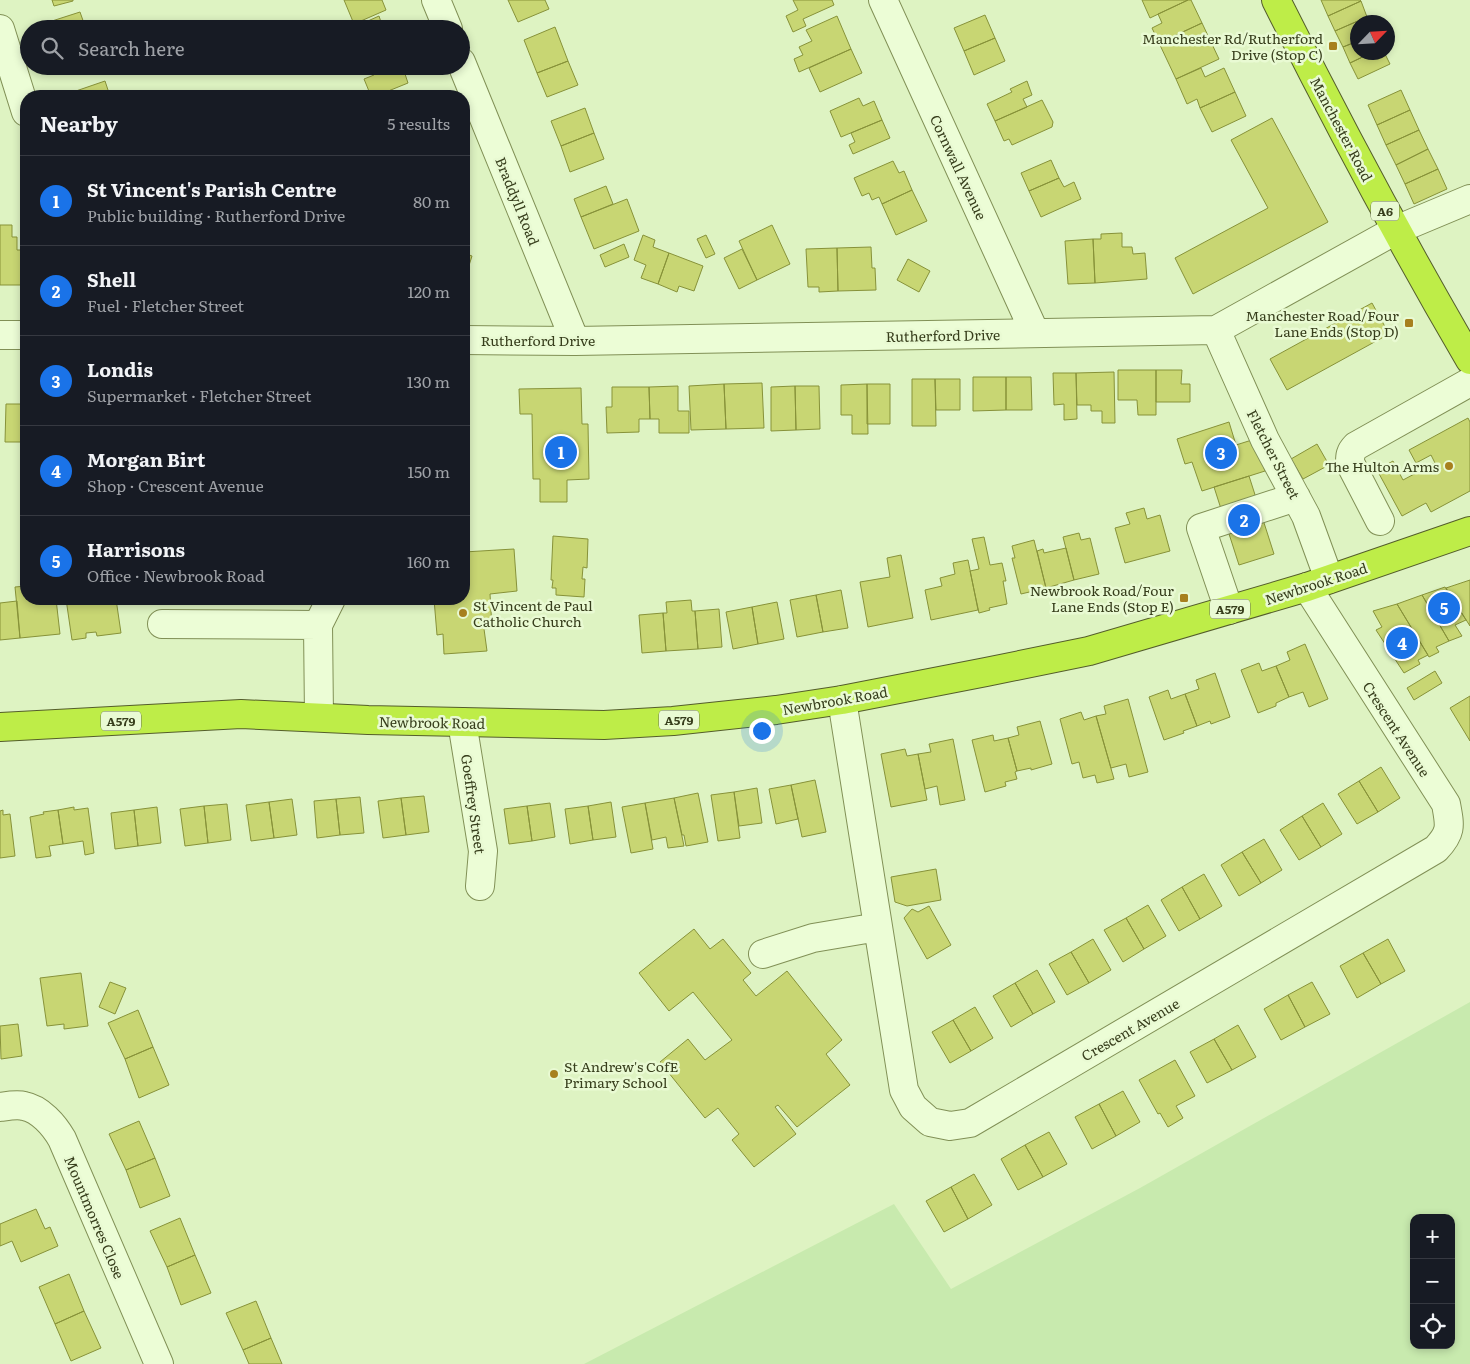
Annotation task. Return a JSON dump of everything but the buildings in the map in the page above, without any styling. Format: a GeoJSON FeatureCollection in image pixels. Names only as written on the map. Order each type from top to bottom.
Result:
{"type":"FeatureCollection","features":[{"type":"Feature","properties":{"kind":"highway","name":"Manchester Road"},"geometry":{"type":"LineString","coordinates":[[1276,0],[1336,119],[1396,230],[1470,360]]}},
{"type":"Feature","properties":{"kind":"highway","name":"Newbrook Road"},"geometry":{"type":"LineString","coordinates":[[0,727],[242,714],[368,720],[604,725],[663,722],[776,710],[842,700],[1089,651],[1468,538]]}},
{"type":"Feature","properties":{"kind":"street"},"geometry":{"type":"LineString","coordinates":[[436,0],[444,20]]}},
{"type":"Feature","properties":{"kind":"street","name":"Cornwall Avenue"},"geometry":{"type":"LineString","coordinates":[[883,0],[1035,333]]}},
{"type":"Feature","properties":{"kind":"street"},"geometry":{"type":"LineString","coordinates":[[0,29],[20,93]]}},
{"type":"Feature","properties":{"kind":"street","name":"Braddyll Road"},"geometry":{"type":"LineString","coordinates":[[466,75],[575,341]]}},
{"type":"Feature","properties":{"kind":"street","name":"Rutherford Drive"},"geometry":{"type":"LineString","coordinates":[[470,340],[575,341],[1216,330],[1396,230],[1470,199]]}},
{"type":"Feature","properties":{"kind":"street","name":"Fletcher Street"},"geometry":{"type":"LineString","coordinates":[[1216,330],[1265,440],[1306,516],[1318,583]]}},
{"type":"Feature","properties":{"kind":"street"},"geometry":{"type":"LineString","coordinates":[[0,335],[20,335]]}},
{"type":"Feature","properties":{"kind":"street"},"geometry":{"type":"LineString","coordinates":[[1380,520],[1350,464],[1352,451],[1356,446],[1470,382]]}},
{"type":"Feature","properties":{"kind":"street"},"geometry":{"type":"LineString","coordinates":[[1229,610],[1201,528],[1296,497]]}},
{"type":"Feature","properties":{"kind":"street","name":"Crescent Avenue"},"geometry":{"type":"LineString","coordinates":[[842,700],[904,1090],[913,1107],[930,1122],[950,1126],[970,1123],[1436,849],[1446,838],[1449,823],[1446,804],[1318,583]]}},
{"type":"Feature","properties":{"kind":"street"},"geometry":{"type":"LineString","coordinates":[[319,717],[318,625],[328,605]]}},
{"type":"Feature","properties":{"kind":"street"},"geometry":{"type":"LineString","coordinates":[[162,624],[318,625]]}},
{"type":"Feature","properties":{"kind":"street","name":"Goeffrey Street"},"geometry":{"type":"LineString","coordinates":[[462,722],[484,851],[480,886]]}},
{"type":"Feature","properties":{"kind":"street"},"geometry":{"type":"LineString","coordinates":[[763,954],[814,938],[878,927]]}},
{"type":"Feature","properties":{"kind":"street","name":"Mountmorres Close"},"geometry":{"type":"LineString","coordinates":[[0,1107],[25,1106],[42,1114],[54,1126],[62,1139],[159,1364]]}},
{"type":"Feature","properties":{"kind":"green space"},"geometry":{"type":"Polygon","coordinates":[[[1470,1002],[1470,1364],[584,1364],[894,1204],[951,1289],[1140,1188],[1470,1002]]]}},
{"type":"Feature","properties":{"kind":"place","name":"Manchester Rd/Rutherford Drive (Stop C)"},"geometry":{"type":"Point","coordinates":[1333,46]}},
{"type":"Feature","properties":{"kind":"place","name":"Manchester Road/Four Lane Ends (Stop D)"},"geometry":{"type":"Point","coordinates":[1409,323]}},
{"type":"Feature","properties":{"kind":"place","name":"St Vincent's Parish Centre"},"geometry":{"type":"Point","coordinates":[561,452]}},
{"type":"Feature","properties":{"kind":"place","name":"Londis"},"geometry":{"type":"Point","coordinates":[1221,453]}},
{"type":"Feature","properties":{"kind":"place","name":"The Hulton Arms"},"geometry":{"type":"Point","coordinates":[1449,466]}},
{"type":"Feature","properties":{"kind":"place","name":"Shell"},"geometry":{"type":"Point","coordinates":[1244,520]}},
{"type":"Feature","properties":{"kind":"place","name":"Newbrook Road/Four Lane Ends (Stop E)"},"geometry":{"type":"Point","coordinates":[1184,598]}},
{"type":"Feature","properties":{"kind":"place","name":"Harrisons"},"geometry":{"type":"Point","coordinates":[1444,608]}},
{"type":"Feature","properties":{"kind":"place","name":"St Vincent de Paul Catholic Church"},"geometry":{"type":"Point","coordinates":[463,613]}},
{"type":"Feature","properties":{"kind":"place","name":"Morgan Birt"},"geometry":{"type":"Point","coordinates":[1402,643]}},
{"type":"Feature","properties":{"kind":"place","name":"St Andrew's CofE Primary School"},"geometry":{"type":"Point","coordinates":[554,1074]}}]}
